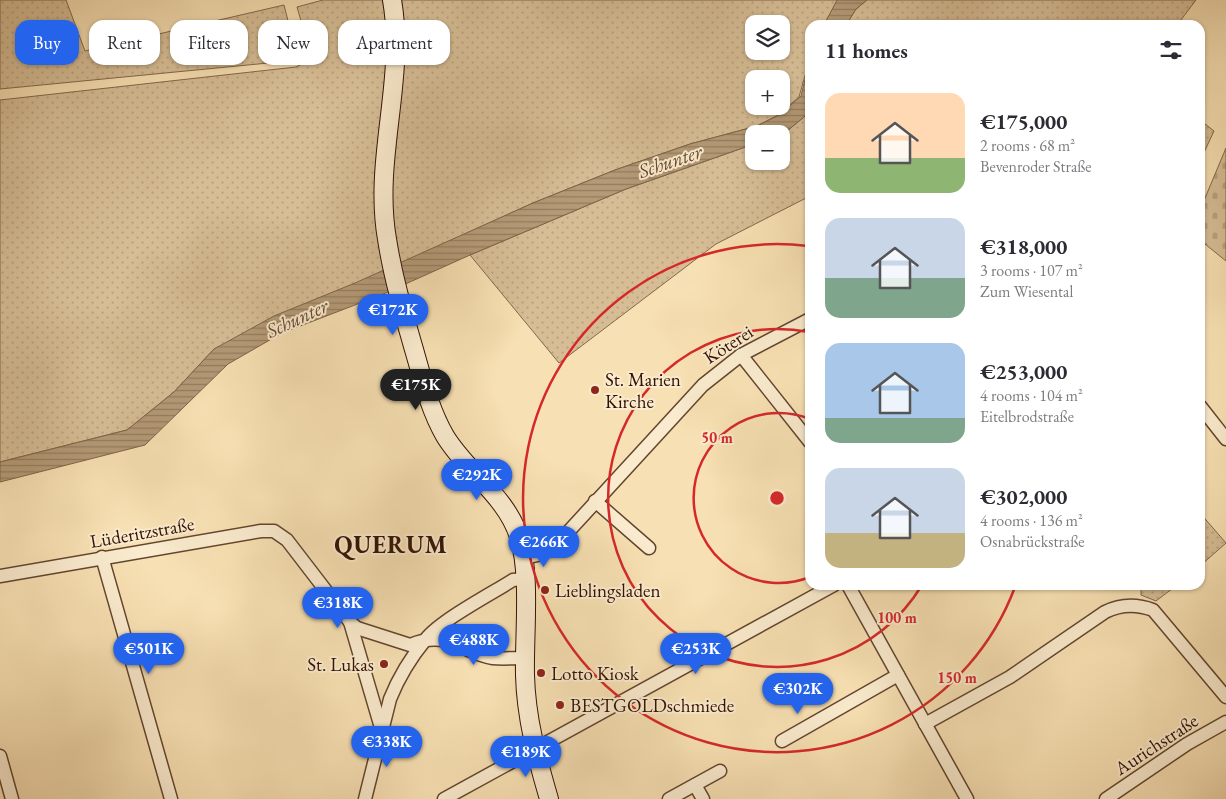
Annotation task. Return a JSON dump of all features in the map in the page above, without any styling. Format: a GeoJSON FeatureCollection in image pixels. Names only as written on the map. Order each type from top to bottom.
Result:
{"type":"FeatureCollection","features":[{"type":"Feature","properties":{"kind":"main road"},"geometry":{"type":"LineString","coordinates":[[392,0],[396,43],[387,137],[384,209],[390,261],[435,418],[446,438],[511,518],[520,538],[524,558],[526,696],[534,748],[549,799]]}},
{"type":"Feature","properties":{"kind":"street","name":"Köterei"},"geometry":{"type":"LineString","coordinates":[[524,558],[534,557],[550,550],[703,385],[741,355],[805,323]]}},
{"type":"Feature","properties":{"kind":"street"},"geometry":{"type":"LineString","coordinates":[[741,355],[805,436]]}},
{"type":"Feature","properties":{"kind":"street"},"geometry":{"type":"LineString","coordinates":[[1205,412],[1226,439]]}},
{"type":"Feature","properties":{"kind":"street"},"geometry":{"type":"LineString","coordinates":[[596,501],[649,548]]}},
{"type":"Feature","properties":{"kind":"street","name":"Lüderitzstraße"},"geometry":{"type":"LineString","coordinates":[[0,576],[261,530],[274,531],[287,540],[350,622]]}},
{"type":"Feature","properties":{"kind":"street"},"geometry":{"type":"LineString","coordinates":[[102,557],[171,799]]}},
{"type":"Feature","properties":{"kind":"street"},"geometry":{"type":"LineString","coordinates":[[365,799],[395,688],[426,638],[437,628],[513,580],[524,579]]}},
{"type":"Feature","properties":{"kind":"street"},"geometry":{"type":"LineString","coordinates":[[444,799],[825,590]]}},
{"type":"Feature","properties":{"kind":"street"},"geometry":{"type":"LineString","coordinates":[[851,590],[967,799]]}},
{"type":"Feature","properties":{"kind":"street"},"geometry":{"type":"LineString","coordinates":[[925,724],[1010,677],[1106,612],[1122,606],[1144,607],[1153,610],[1226,697]]}},
{"type":"Feature","properties":{"kind":"street"},"geometry":{"type":"LineString","coordinates":[[350,622],[357,628],[410,645],[426,638],[439,638],[492,658],[524,658]]}},
{"type":"Feature","properties":{"kind":"street"},"geometry":{"type":"LineString","coordinates":[[350,622],[382,731]]}},
{"type":"Feature","properties":{"kind":"street"},"geometry":{"type":"LineString","coordinates":[[782,741],[898,675]]}},
{"type":"Feature","properties":{"kind":"street","name":"Aurichstraße"},"geometry":{"type":"LineString","coordinates":[[1106,799],[1187,744],[1226,722]]}},
{"type":"Feature","properties":{"kind":"street"},"geometry":{"type":"LineString","coordinates":[[0,756],[12,799]]}},
{"type":"Feature","properties":{"kind":"street"},"geometry":{"type":"LineString","coordinates":[[669,799],[720,771]]}},
{"type":"Feature","properties":{"kind":"street"},"geometry":{"type":"LineString","coordinates":[[695,785],[703,799]]}},
{"type":"Feature","properties":{"kind":"green space"},"geometry":{"type":"Polygon","coordinates":[[[0,0],[66,0],[73,20],[15,20],[15,65],[79,65],[79,35],[85,51],[89,50],[89,65],[160,65],[160,34],[170,31],[170,65],[248,65],[0,89],[0,0]]]}},
{"type":"Feature","properties":{"kind":"green space"},"geometry":{"type":"Polygon","coordinates":[[[323,0],[838,0],[827,20],[805,20],[805,76],[799,97],[790,105],[790,70],[745,70],[745,115],[778,115],[759,125],[745,125],[745,129],[690,144],[615,170],[533,203],[214,349],[174,392],[127,430],[0,462],[0,100],[296,67],[300,65],[328,65],[328,20],[301,20],[297,7],[323,0]]]}},
{"type":"Feature","properties":{"kind":"green space"},"geometry":{"type":"Polygon","coordinates":[[[867,0],[1196,0],[1181,20],[849,20],[856,9],[867,0]]]}},
{"type":"Feature","properties":{"kind":"green space"},"geometry":{"type":"Polygon","coordinates":[[[284,5],[288,20],[258,20],[258,64],[248,65],[248,20],[219,20],[284,5]]]}},
{"type":"Feature","properties":{"kind":"green space"},"geometry":{"type":"Polygon","coordinates":[[[805,116],[805,199],[716,244],[559,363],[470,255],[626,189],[745,147],[745,170],[790,170],[790,129],[805,116]]]}},
{"type":"Feature","properties":{"kind":"green space"},"geometry":{"type":"Polygon","coordinates":[[[1205,124],[1214,131],[1205,150],[1205,124]]]}},
{"type":"Feature","properties":{"kind":"green space"},"geometry":{"type":"Polygon","coordinates":[[[1226,148],[1226,261],[1205,244],[1205,198],[1226,148]]]}},
{"type":"Feature","properties":{"kind":"green space"},"geometry":{"type":"Polygon","coordinates":[[[1205,519],[1226,543],[1205,562],[1205,519]]]}},
{"type":"Feature","properties":{"kind":"green space"},"geometry":{"type":"Polygon","coordinates":[[[1141,590],[1170,590],[1156,601],[1141,595],[1141,590]]]}},
{"type":"Feature","properties":{"kind":"water"},"geometry":{"type":"Polygon","coordinates":[[[837,0],[867,0],[856,9],[849,20],[827,20],[837,0]]]}},
{"type":"Feature","properties":{"kind":"water"},"geometry":{"type":"Polygon","coordinates":[[[805,80],[805,116],[790,129],[790,125],[759,125],[779,115],[790,115],[790,106],[801,96],[805,80]]]}},
{"type":"Feature","properties":{"kind":"water","name":"Schunter"},"geometry":{"type":"Polygon","coordinates":[[[745,129],[745,147],[626,189],[381,295],[282,333],[228,364],[145,445],[0,482],[0,462],[127,430],[174,392],[214,349],[274,316],[355,283],[533,203],[615,170],[690,144],[745,129]]]}},
{"type":"Feature","properties":{"kind":"place","name":"St. Marien Kirche"},"geometry":{"type":"Point","coordinates":[595,390]}},
{"type":"Feature","properties":{"kind":"place","name":"Lieblingsladen"},"geometry":{"type":"Point","coordinates":[545,590]}},
{"type":"Feature","properties":{"kind":"place","name":"St. Lukas"},"geometry":{"type":"Point","coordinates":[384,664]}},
{"type":"Feature","properties":{"kind":"place","name":"Lotto Kiosk"},"geometry":{"type":"Point","coordinates":[541,673]}},
{"type":"Feature","properties":{"kind":"place","name":"BESTGOLDschmiede"},"geometry":{"type":"Point","coordinates":[560,705]}},
{"type":"Feature","properties":{"kind":"district","name":"QUERUM"},"geometry":{"type":"Point","coordinates":[391,545]}}]}
